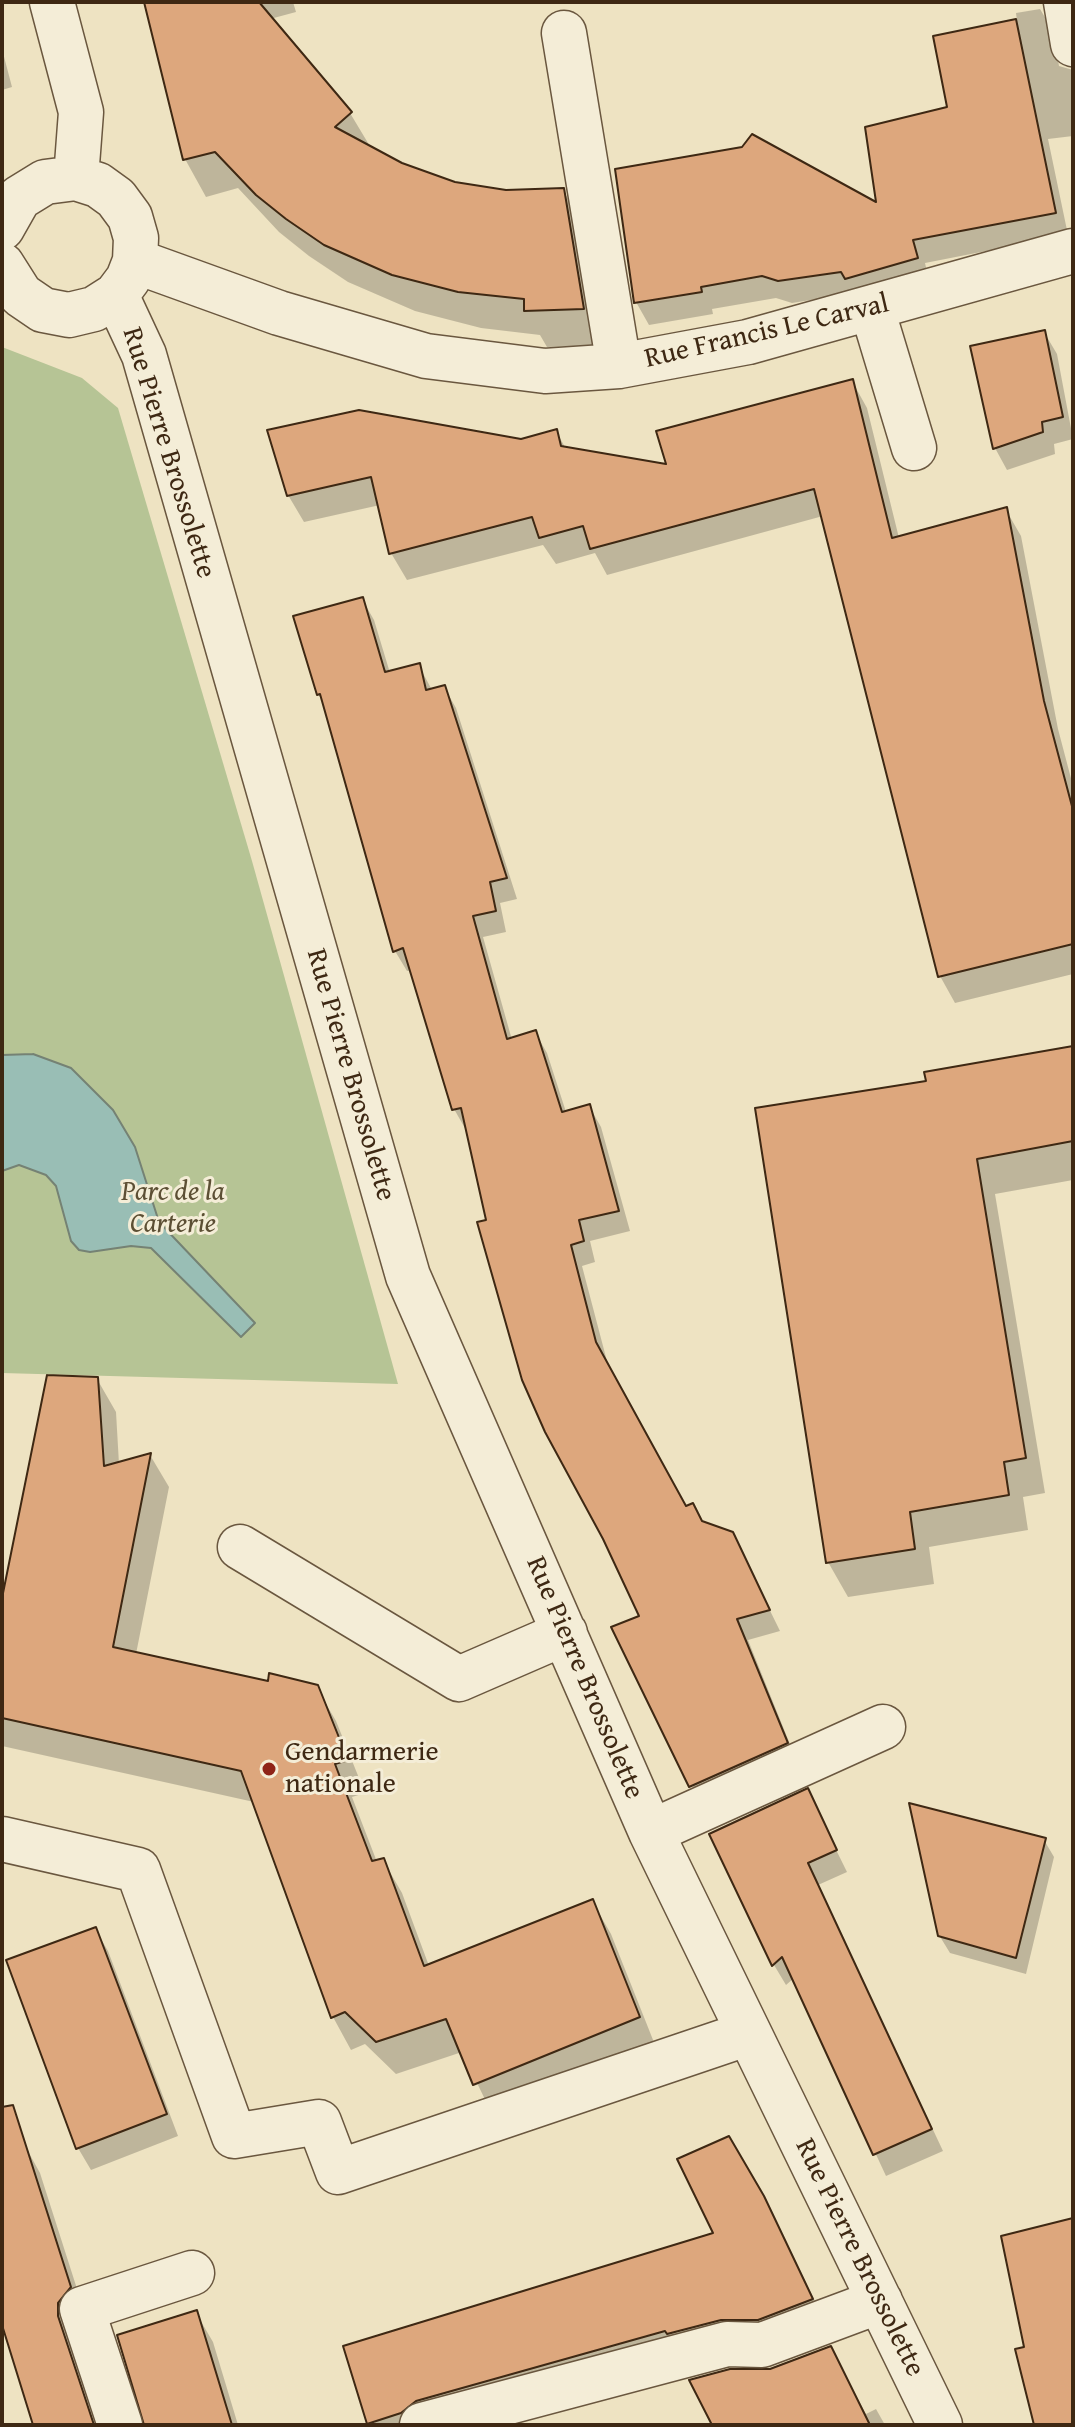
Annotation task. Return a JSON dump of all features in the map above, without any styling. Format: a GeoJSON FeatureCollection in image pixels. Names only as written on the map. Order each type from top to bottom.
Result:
{"type":"FeatureCollection","features":[{"type":"Feature","properties":{"kind":"street"},"geometry":{"type":"LineString","coordinates":[[2,225],[19,198],[45,182],[76,178],[81,112],[52,2]]}},
{"type":"Feature","properties":{"kind":"street"},"geometry":{"type":"LineString","coordinates":[[1066,2],[1073,44]]}},
{"type":"Feature","properties":{"kind":"street"},"geometry":{"type":"LineString","coordinates":[[564,33],[619,366]]}},
{"type":"Feature","properties":{"kind":"street","name":"Rue Pierre Brossolette"},"geometry":{"type":"LineString","coordinates":[[76,178],[98,185],[116,198],[130,217],[136,238],[125,278],[144,355],[408,1276],[651,1832],[940,2425]]}},
{"type":"Feature","properties":{"kind":"street","name":"Rue Francis Le Carval"},"geometry":{"type":"LineString","coordinates":[[125,278],[279,313],[426,356],[545,371],[619,366],[748,342],[1073,251]]}},
{"type":"Feature","properties":{"kind":"street"},"geometry":{"type":"LineString","coordinates":[[2,265],[21,295],[43,310],[69,315],[94,309],[125,278]]}},
{"type":"Feature","properties":{"kind":"street"},"geometry":{"type":"LineString","coordinates":[[872,309],[914,448]]}},
{"type":"Feature","properties":{"kind":"street"},"geometry":{"type":"LineString","coordinates":[[240,1547],[459,1679],[565,1633]]}},
{"type":"Feature","properties":{"kind":"street","name":"Rue Pierre Brossolette"},"geometry":{"type":"LineString","coordinates":[[651,1832],[883,1727]]}},
{"type":"Feature","properties":{"kind":"street"},"geometry":{"type":"LineString","coordinates":[[2,1839],[138,1870],[234,2136],[319,2122],[338,2172],[749,2033]]}},
{"type":"Feature","properties":{"kind":"street"},"geometry":{"type":"LineString","coordinates":[[120,2425],[82,2309],[192,2273]]}},
{"type":"Feature","properties":{"kind":"street"},"geometry":{"type":"LineString","coordinates":[[422,2425],[727,2344],[762,2345],[880,2301]]}},
{"type":"Feature","properties":{"kind":"green space","name":"Parc de la Carterie"},"geometry":{"type":"Polygon","coordinates":[[[2,347],[82,378],[118,408],[252,861],[398,1384],[2,1373],[2,347]]]}},
{"type":"Feature","properties":{"kind":"water"},"geometry":{"type":"Polygon","coordinates":[[[33,1054],[71,1068],[113,1110],[135,1147],[159,1222],[255,1323],[241,1337],[151,1248],[131,1246],[90,1252],[79,1250],[71,1241],[56,1186],[46,1175],[19,1165],[2,1171],[2,1055],[33,1054]]]}},
{"type":"Feature","properties":{"kind":"building"},"geometry":{"type":"Polygon","coordinates":[[[144,2],[259,2],[352,112],[335,127],[402,163],[455,182],[506,190],[564,188],[584,309],[524,311],[524,299],[458,292],[392,275],[324,245],[286,219],[256,195],[215,152],[183,160],[144,2]]]}},
{"type":"Feature","properties":{"kind":"building"},"geometry":{"type":"Polygon","coordinates":[[[1016,19],[1056,213],[913,240],[918,258],[845,279],[841,272],[778,281],[762,276],[701,287],[702,292],[634,303],[615,169],[742,147],[752,134],[876,202],[865,127],[947,107],[933,36],[1016,19]]]}},
{"type":"Feature","properties":{"kind":"building"},"geometry":{"type":"Polygon","coordinates":[[[1045,330],[1063,417],[1042,422],[1043,432],[993,449],[970,346],[1045,330]]]}},
{"type":"Feature","properties":{"kind":"building"},"geometry":{"type":"Polygon","coordinates":[[[853,379],[892,538],[1007,507],[1044,701],[1073,810],[1073,944],[938,977],[814,489],[590,549],[583,526],[539,538],[532,517],[389,554],[371,477],[287,496],[267,430],[359,410],[521,439],[557,429],[561,446],[666,464],[656,431],[853,379]]]}},
{"type":"Feature","properties":{"kind":"building"},"geometry":{"type":"Polygon","coordinates":[[[363,597],[385,672],[420,663],[426,690],[445,685],[507,878],[490,882],[496,911],[473,916],[507,1039],[536,1030],[562,1112],[590,1104],[619,1211],[579,1220],[584,1241],[571,1245],[596,1342],[686,1506],[693,1503],[702,1521],[733,1532],[770,1610],[737,1619],[788,1743],[689,1787],[611,1627],[639,1616],[603,1539],[545,1432],[522,1380],[477,1222],[486,1220],[461,1108],[452,1110],[403,948],[393,952],[320,694],[317,695],[293,616],[363,597]]]}},
{"type":"Feature","properties":{"kind":"building"},"geometry":{"type":"Polygon","coordinates":[[[1073,1046],[1073,1141],[977,1159],[1026,1458],[1004,1462],[1009,1495],[910,1512],[915,1549],[826,1563],[755,1108],[926,1081],[924,1072],[1073,1046]]]}},
{"type":"Feature","properties":{"kind":"building"},"geometry":{"type":"Polygon","coordinates":[[[47,1375],[98,1377],[104,1466],[151,1453],[113,1647],[268,1681],[269,1673],[318,1685],[348,1760],[335,1764],[372,1861],[384,1858],[424,1966],[593,1899],[640,2017],[473,2085],[446,2019],[376,2042],[345,2012],[331,2018],[241,1771],[2,1718],[2,1598],[47,1375]]]}},
{"type":"Feature","properties":{"kind":"building"},"geometry":{"type":"Polygon","coordinates":[[[808,1788],[837,1850],[808,1863],[932,2129],[873,2155],[782,1957],[772,1966],[709,1834],[808,1788]]]}},
{"type":"Feature","properties":{"kind":"building"},"geometry":{"type":"Polygon","coordinates":[[[909,1803],[1046,1838],[1016,1958],[938,1936],[909,1803]]]}},
{"type":"Feature","properties":{"kind":"building"},"geometry":{"type":"Polygon","coordinates":[[[96,1927],[167,2114],[76,2149],[6,1960],[96,1927]]]}},
{"type":"Feature","properties":{"kind":"building"},"geometry":{"type":"Polygon","coordinates":[[[13,2105],[71,2287],[58,2303],[58,2316],[94,2425],[33,2425],[2,2325],[2,2107],[13,2105]]]}},
{"type":"Feature","properties":{"kind":"building"},"geometry":{"type":"Polygon","coordinates":[[[729,2136],[764,2196],[813,2299],[758,2320],[721,2320],[667,2334],[665,2331],[416,2401],[401,2413],[367,2424],[343,2346],[713,2233],[677,2159],[729,2136]]]}},
{"type":"Feature","properties":{"kind":"building"},"geometry":{"type":"Polygon","coordinates":[[[1073,2218],[1073,2425],[1034,2425],[1015,2349],[1024,2347],[1001,2236],[1073,2218]]]}},
{"type":"Feature","properties":{"kind":"building"},"geometry":{"type":"Polygon","coordinates":[[[197,2310],[232,2425],[144,2425],[117,2335],[197,2310]]]}},
{"type":"Feature","properties":{"kind":"building"},"geometry":{"type":"Polygon","coordinates":[[[831,2346],[870,2425],[712,2425],[689,2380],[730,2369],[770,2369],[831,2346]]]}},
{"type":"Feature","properties":{"kind":"place","name":"Gendarmerie nationale"},"geometry":{"type":"Point","coordinates":[269,1769]}}]}
